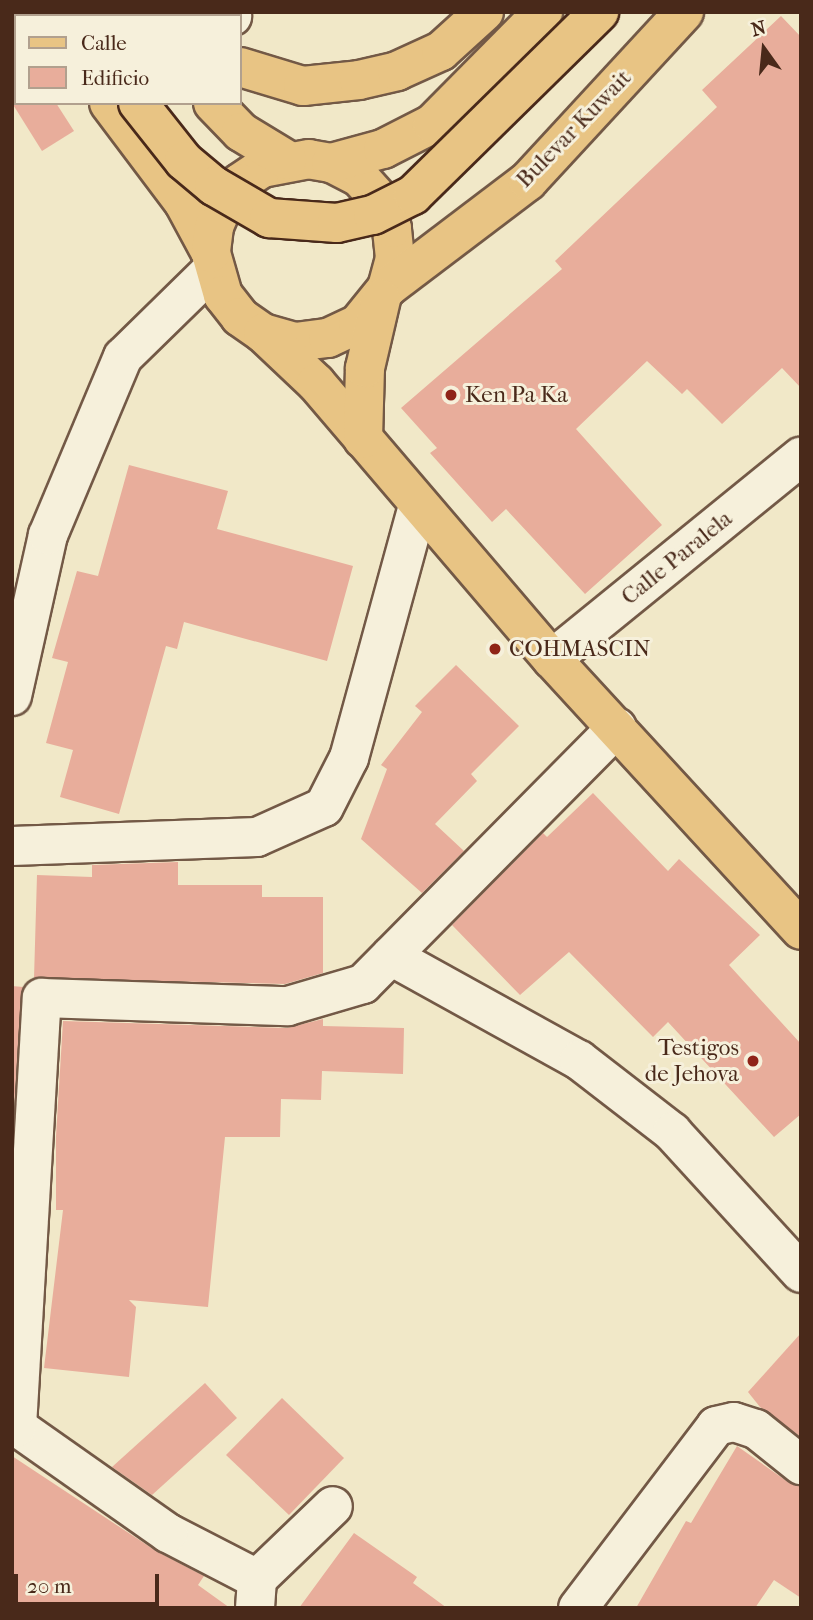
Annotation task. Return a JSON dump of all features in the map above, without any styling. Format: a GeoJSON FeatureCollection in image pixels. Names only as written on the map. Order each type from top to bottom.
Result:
{"type":"FeatureCollection","features":[{"type":"Feature","properties":{"kind":"main road"},"geometry":{"type":"LineString","coordinates":[[242,68],[303,86],[331,85],[397,71],[441,51],[484,12]]}},
{"type":"Feature","properties":{"kind":"main road"},"geometry":{"type":"LineString","coordinates":[[215,105],[241,132],[287,160],[331,163],[383,149],[432,124],[543,12]]}},
{"type":"Feature","properties":{"kind":"main road"},"geometry":{"type":"LineString","coordinates":[[140,105],[184,161],[214,186],[269,218],[337,223],[373,215],[413,195],[599,12]]}},
{"type":"Feature","properties":{"kind":"main road","name":"Bulevar Kuwait"},"geometry":{"type":"LineString","coordinates":[[384,294],[528,181],[684,12]]}},
{"type":"Feature","properties":{"kind":"main road"},"geometry":{"type":"LineString","coordinates":[[110,105],[184,203],[212,261],[223,295],[240,317],[263,333],[316,383],[552,659],[801,930]]}},
{"type":"Feature","properties":{"kind":"main road"},"geometry":{"type":"LineString","coordinates":[[212,261],[214,227],[224,203],[251,176],[287,160]]}},
{"type":"Feature","properties":{"kind":"main road"},"geometry":{"type":"LineString","coordinates":[[331,163],[359,177],[380,200],[392,228],[395,258],[365,368],[362,439]]}},
{"type":"Feature","properties":{"kind":"main road"},"geometry":{"type":"LineString","coordinates":[[263,333],[295,342],[328,338],[358,324],[384,294]]}},
{"type":"Feature","properties":{"kind":"street"},"geometry":{"type":"LineString","coordinates":[[12,696],[48,535],[123,357],[212,261]]}},
{"type":"Feature","properties":{"kind":"street","name":"Calle Paralela"},"geometry":{"type":"LineString","coordinates":[[552,659],[801,457]]}},
{"type":"Feature","properties":{"kind":"street"},"geometry":{"type":"LineString","coordinates":[[12,846],[257,837],[324,807],[349,758],[418,505]]}},
{"type":"Feature","properties":{"kind":"street"},"geometry":{"type":"LineString","coordinates":[[333,1506],[256,1593],[17,1427],[42,998],[288,1006],[363,984],[617,727]]}},
{"type":"Feature","properties":{"kind":"street"},"geometry":{"type":"LineString","coordinates":[[391,956],[579,1060],[600,1076],[672,1132],[801,1273]]}},
{"type":"Feature","properties":{"kind":"street"},"geometry":{"type":"LineString","coordinates":[[583,1605],[716,1426],[734,1422],[756,1429],[801,1465]]}},
{"type":"Feature","properties":{"kind":"building"},"geometry":{"type":"Polygon","coordinates":[[[781,16],[801,37],[801,388],[782,368],[722,424],[687,389],[682,394],[647,361],[576,429],[662,525],[585,594],[506,509],[492,522],[430,453],[437,448],[401,408],[562,269],[555,261],[717,107],[702,90],[781,16]]]}},
{"type":"Feature","properties":{"kind":"building"},"geometry":{"type":"Polygon","coordinates":[[[12,103],[57,105],[74,131],[42,151],[12,103]]]}},
{"type":"Feature","properties":{"kind":"building"},"geometry":{"type":"Polygon","coordinates":[[[129,465],[228,491],[217,529],[353,566],[327,661],[184,622],[177,649],[166,646],[119,814],[60,797],[73,750],[46,743],[68,662],[52,658],[77,571],[98,576],[129,465]]]}},
{"type":"Feature","properties":{"kind":"building"},"geometry":{"type":"Polygon","coordinates":[[[456,665],[519,726],[471,774],[477,781],[435,824],[464,851],[422,893],[361,839],[387,769],[381,765],[422,712],[415,706],[456,665]]]}},
{"type":"Feature","properties":{"kind":"building"},"geometry":{"type":"Polygon","coordinates":[[[593,793],[668,871],[679,859],[760,935],[729,965],[801,1044],[801,1114],[774,1137],[668,1022],[653,1037],[569,952],[520,995],[452,925],[543,833],[547,837],[593,793]]]}},
{"type":"Feature","properties":{"kind":"building"},"geometry":{"type":"Polygon","coordinates":[[[178,862],[178,885],[262,885],[262,897],[323,897],[323,973],[285,984],[34,978],[37,875],[92,877],[92,865],[178,862]]]}},
{"type":"Feature","properties":{"kind":"building"},"geometry":{"type":"Polygon","coordinates":[[[12,986],[23,987],[12,1132],[12,986]]]}},
{"type":"Feature","properties":{"kind":"building"},"geometry":{"type":"Polygon","coordinates":[[[323,1019],[323,1026],[404,1028],[403,1074],[322,1071],[321,1100],[281,1099],[280,1137],[225,1137],[208,1307],[129,1300],[136,1307],[129,1377],[44,1368],[63,1210],[56,1210],[56,1136],[63,1021],[287,1028],[323,1019]]]}},
{"type":"Feature","properties":{"kind":"building"},"geometry":{"type":"Polygon","coordinates":[[[801,1333],[801,1437],[760,1407],[748,1392],[801,1333]]]}},
{"type":"Feature","properties":{"kind":"building"},"geometry":{"type":"Polygon","coordinates":[[[205,1383],[237,1418],[152,1495],[112,1467],[205,1383]]]}},
{"type":"Feature","properties":{"kind":"building"},"geometry":{"type":"Polygon","coordinates":[[[282,1398],[344,1458],[289,1515],[226,1455],[282,1398]]]}},
{"type":"Feature","properties":{"kind":"building"},"geometry":{"type":"Polygon","coordinates":[[[737,1446],[788,1482],[801,1486],[801,1598],[774,1580],[755,1608],[636,1608],[686,1521],[691,1523],[737,1446]]]}},
{"type":"Feature","properties":{"kind":"building"},"geometry":{"type":"Polygon","coordinates":[[[12,1456],[156,1551],[204,1576],[198,1585],[230,1608],[12,1608],[12,1456]]]}},
{"type":"Feature","properties":{"kind":"building"},"geometry":{"type":"Polygon","coordinates":[[[354,1533],[417,1577],[413,1583],[447,1608],[299,1608],[354,1533]]]}},
{"type":"Feature","properties":{"kind":"place","name":"Ken Pa Ka"},"geometry":{"type":"Point","coordinates":[451,395]}},
{"type":"Feature","properties":{"kind":"place","name":"COHMASCIN"},"geometry":{"type":"Point","coordinates":[495,649]}},
{"type":"Feature","properties":{"kind":"place","name":"Testigos de Jehova"},"geometry":{"type":"Point","coordinates":[753,1061]}}]}
